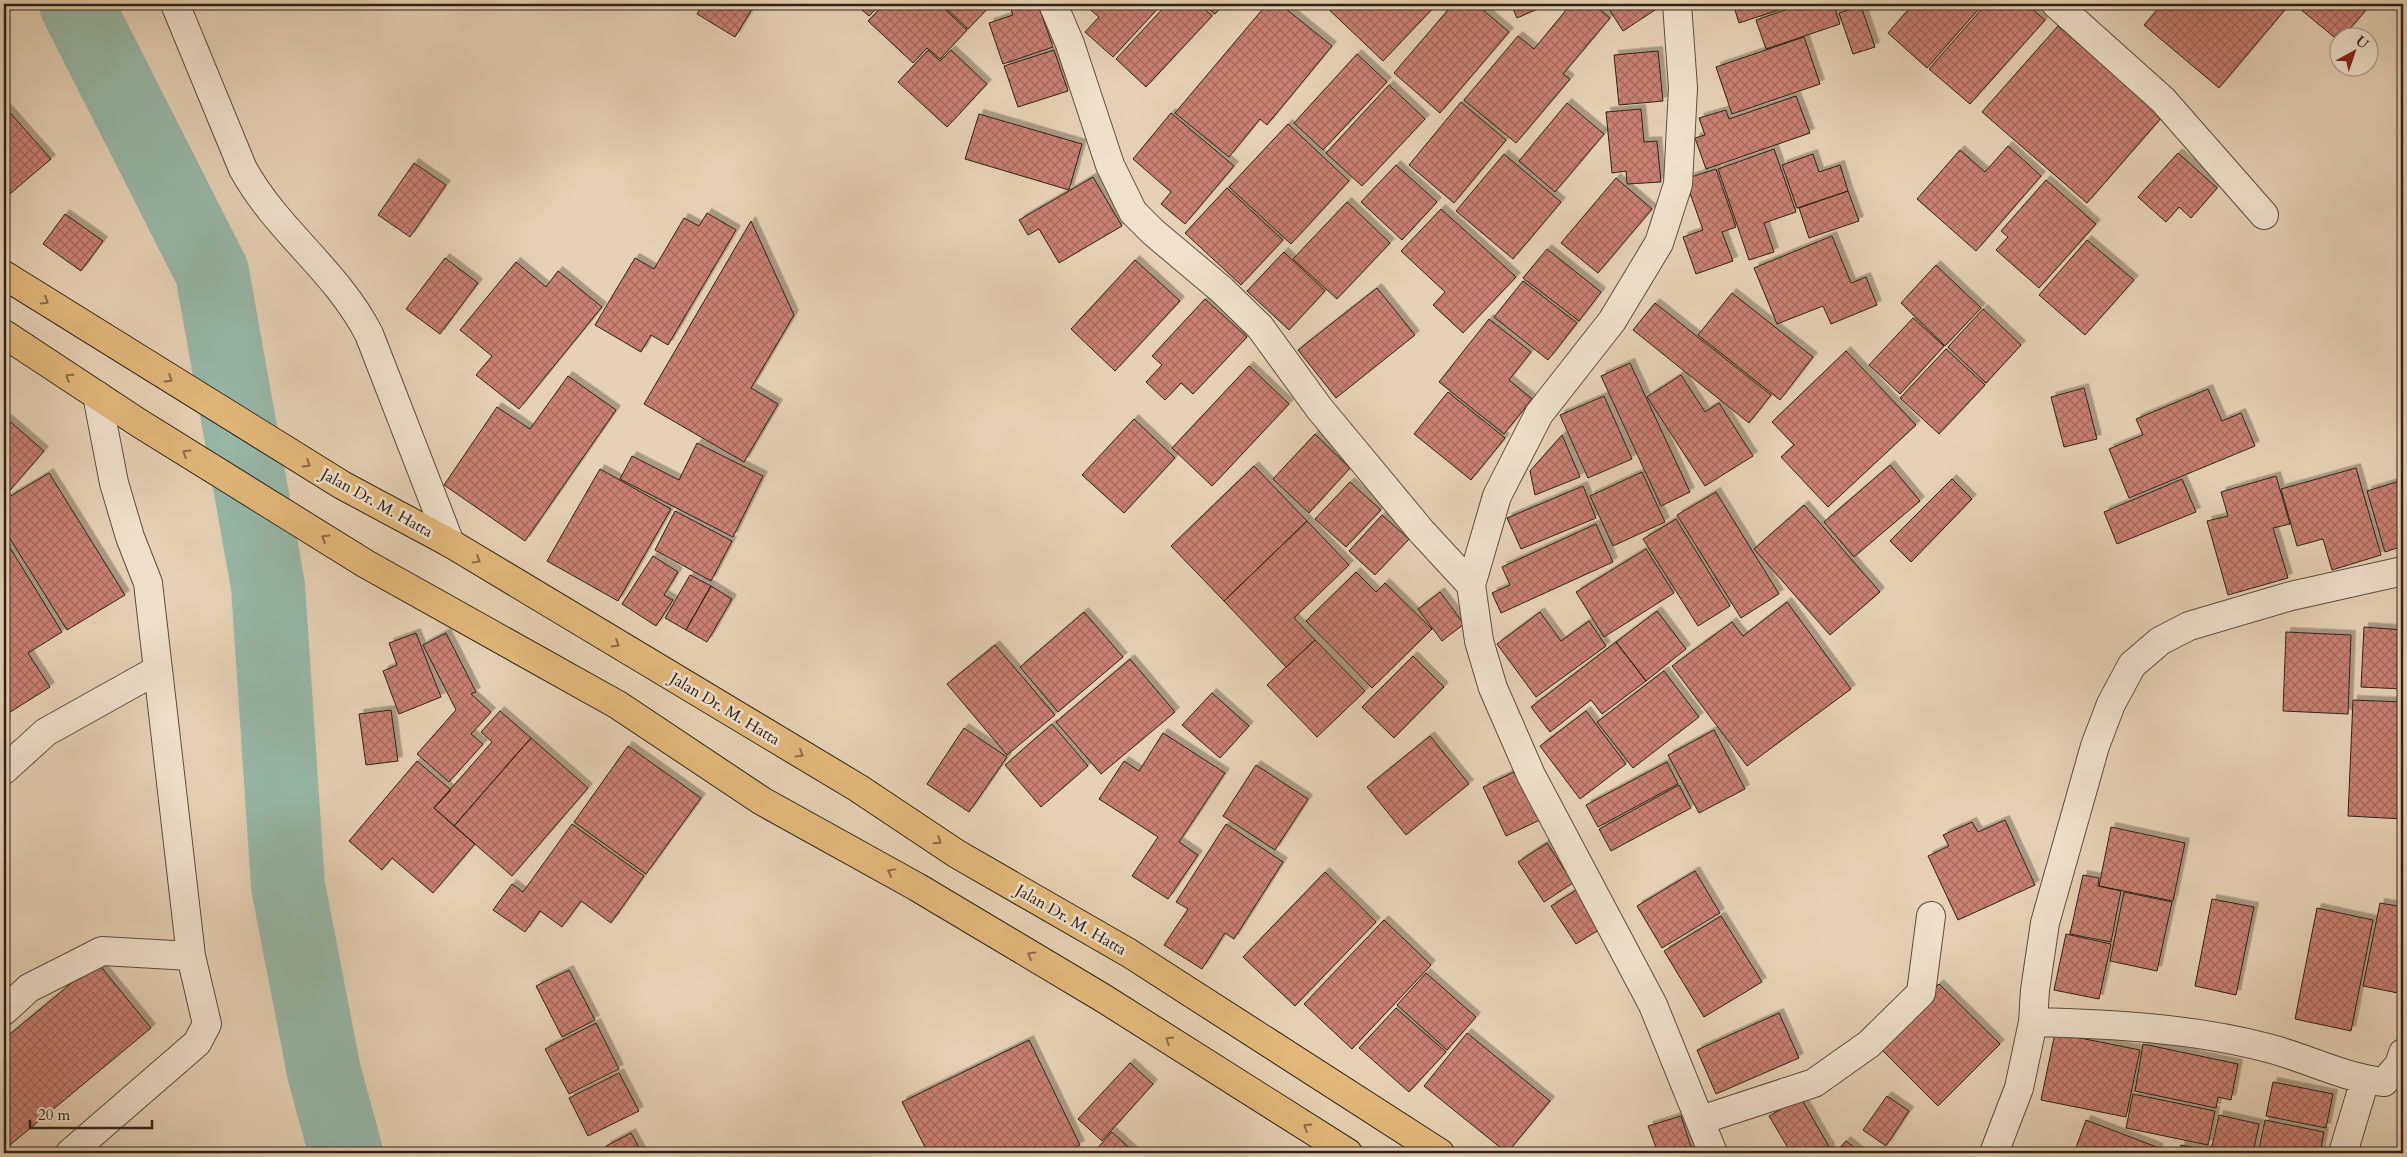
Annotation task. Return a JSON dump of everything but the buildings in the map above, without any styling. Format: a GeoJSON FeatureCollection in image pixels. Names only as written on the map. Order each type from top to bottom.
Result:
{"type":"FeatureCollection","features":[{"type":"Feature","properties":{"kind":"main road","name":"Jalan Dr. M. Hatta"},"geometry":{"type":"LineString","coordinates":[[4,275],[342,486],[450,543],[858,788],[957,854],[1129,953],[1440,1153]]}},
{"type":"Feature","properties":{"kind":"main road"},"geometry":{"type":"LineString","coordinates":[[4,334],[139,423],[366,564],[618,705],[762,801],[917,887],[1103,998],[1348,1153]]}},
{"type":"Feature","properties":{"kind":"street"},"geometry":{"type":"LineString","coordinates":[[175,4],[243,169],[257,194],[337,284],[355,308],[369,334],[450,543]]}},
{"type":"Feature","properties":{"kind":"street"},"geometry":{"type":"LineString","coordinates":[[1053,4],[1070,44],[1110,165],[1134,212],[1153,232],[1222,290],[1260,327],[1325,415],[1422,532],[1472,585]]}},
{"type":"Feature","properties":{"kind":"street"},"geometry":{"type":"LineString","coordinates":[[1677,4],[1683,88],[1678,184],[1659,243],[1612,321],[1539,414],[1496,496],[1472,585],[1479,641],[1493,688],[1531,775],[1653,1006],[1713,1153]]}},
{"type":"Feature","properties":{"kind":"street"},"geometry":{"type":"LineString","coordinates":[[2056,4],[2163,100],[2264,215]]}},
{"type":"Feature","properties":{"kind":"street"},"geometry":{"type":"LineString","coordinates":[[70,1153],[197,1043],[207,1024],[191,956],[148,583],[130,537],[114,483],[97,395]]}},
{"type":"Feature","properties":{"kind":"street"},"geometry":{"type":"LineString","coordinates":[[1994,1153],[2019,1088],[2033,1022],[2035,990],[2045,923],[2095,746],[2111,704],[2132,665],[2160,641],[2188,626],[2291,596],[2403,571]]}},
{"type":"Feature","properties":{"kind":"street"},"geometry":{"type":"LineString","coordinates":[[4,770],[46,732],[157,670]]}},
{"type":"Feature","properties":{"kind":"street"},"geometry":{"type":"LineString","coordinates":[[1701,1120],[1814,1083],[1869,1044],[1921,992],[1931,916]]}},
{"type":"Feature","properties":{"kind":"street"},"geometry":{"type":"LineString","coordinates":[[4,1011],[28,988],[102,951],[191,956]]}},
{"type":"Feature","properties":{"kind":"street"},"geometry":{"type":"LineString","coordinates":[[2033,1022],[2096,1023],[2203,1035],[2268,1048],[2365,1080],[2384,1082],[2399,1065],[2403,1053]]}},
{"type":"Feature","properties":{"kind":"street"},"geometry":{"type":"LineString","coordinates":[[2343,1153],[2365,1080]]}},
{"type":"Feature","properties":{"kind":"waterway"},"geometry":{"type":"LineString","coordinates":[[76,4],[212,272],[268,586],[288,886],[324,1072],[346,1153]]}}]}
